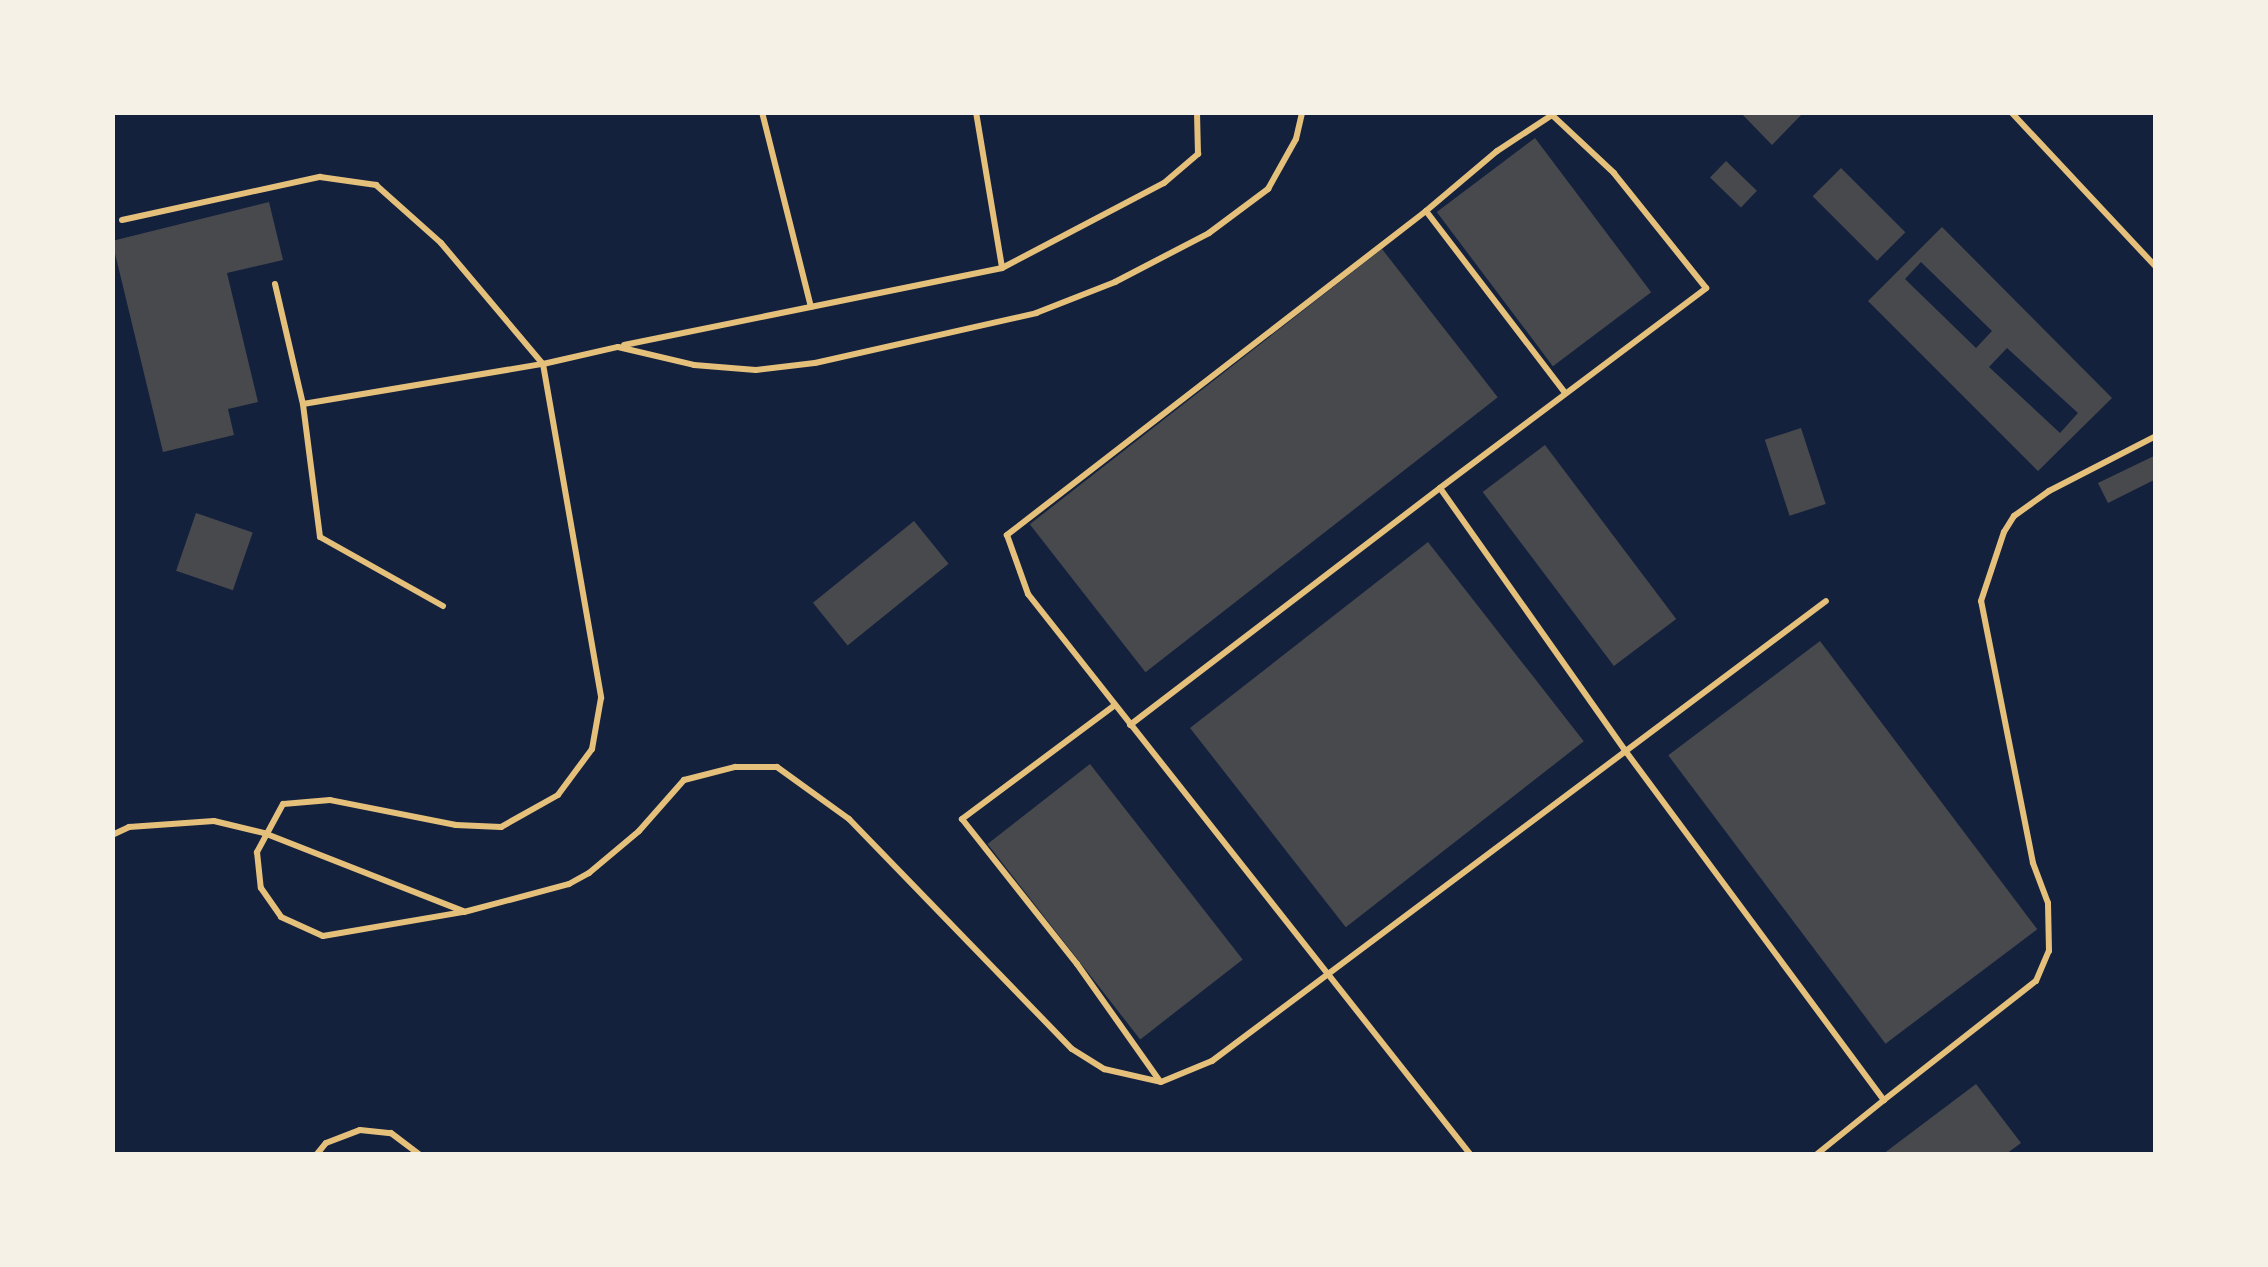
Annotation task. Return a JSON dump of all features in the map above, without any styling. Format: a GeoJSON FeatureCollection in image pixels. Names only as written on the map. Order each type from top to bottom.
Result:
{"type":"FeatureCollection","features":[{"type":"Feature","properties":{"kind":"lane"},"geometry":{"type":"LineString","coordinates":[[762,112],[811,307]]}},
{"type":"Feature","properties":{"kind":"lane"},"geometry":{"type":"LineString","coordinates":[[976,112],[1002,268]]}},
{"type":"Feature","properties":{"kind":"lane"},"geometry":{"type":"LineString","coordinates":[[302,404],[543,364],[1002,268],[1164,184],[1198,154],[1197,112]]}},
{"type":"Feature","properties":{"kind":"lane"},"geometry":{"type":"LineString","coordinates":[[618,347],[694,365],[756,370],[815,363],[1036,313],[1114,282],[1210,233],[1268,188],[1296,139],[1302,112]]}},
{"type":"Feature","properties":{"kind":"lane"},"geometry":{"type":"LineString","coordinates":[[2011,112],[2156,267]]}},
{"type":"Feature","properties":{"kind":"lane"},"geometry":{"type":"LineString","coordinates":[[1130,725],[1706,288],[1614,173],[1552,114],[1497,151],[1426,211],[1007,536],[1028,594],[1130,725],[1470,1154]]}},
{"type":"Feature","properties":{"kind":"lane"},"geometry":{"type":"LineString","coordinates":[[122,220],[320,177],[376,185],[441,243],[543,364],[602,698],[592,749],[558,795],[501,827],[456,825],[330,800],[283,804],[257,852],[260,888],[281,916],[323,936],[464,912],[569,884],[589,873],[638,831],[684,780],[735,767],[776,767],[849,819],[1072,1049],[1104,1068],[1161,1082],[1212,1062],[1826,601]]}},
{"type":"Feature","properties":{"kind":"lane"},"geometry":{"type":"LineString","coordinates":[[1426,211],[1565,392]]}},
{"type":"Feature","properties":{"kind":"lane"},"geometry":{"type":"LineString","coordinates":[[275,284],[302,404],[320,537],[444,606]]}},
{"type":"Feature","properties":{"kind":"lane"},"geometry":{"type":"LineString","coordinates":[[1817,1154],[2036,981],[2049,951],[2048,903],[2032,863],[1982,601],[2004,532],[2014,516],[2049,490],[2156,436]]}},
{"type":"Feature","properties":{"kind":"lane"},"geometry":{"type":"LineString","coordinates":[[1440,488],[1624,749],[1884,1100]]}},
{"type":"Feature","properties":{"kind":"lane"},"geometry":{"type":"LineString","coordinates":[[1115,705],[962,819],[1077,964],[1161,1082]]}},
{"type":"Feature","properties":{"kind":"lane"},"geometry":{"type":"LineString","coordinates":[[112,835],[129,826],[214,821],[264,833],[464,912]]}},
{"type":"Feature","properties":{"kind":"lane"},"geometry":{"type":"LineString","coordinates":[[317,1154],[326,1144],[360,1130],[391,1133],[419,1154]]}},
{"type":"Feature","properties":{"kind":"building"},"geometry":{"type":"Polygon","coordinates":[[[1740,112],[1804,112],[1772,145],[1740,112]]]}},
{"type":"Feature","properties":{"kind":"building"},"geometry":{"type":"Polygon","coordinates":[[[1535,138],[1651,292],[1553,366],[1437,212],[1535,138]]]}},
{"type":"Feature","properties":{"kind":"building"},"geometry":{"type":"Polygon","coordinates":[[[1726,161],[1757,191],[1741,207],[1710,178],[1726,161]]]}},
{"type":"Feature","properties":{"kind":"building"},"geometry":{"type":"Polygon","coordinates":[[[1841,168],[1905,232],[1877,261],[1813,196],[1841,168]]]}},
{"type":"Feature","properties":{"kind":"building"},"geometry":{"type":"Polygon","coordinates":[[[269,202],[283,260],[227,273],[258,402],[228,409],[234,435],[163,452],[112,241],[269,202]]]}},
{"type":"Feature","properties":{"kind":"building"},"geometry":{"type":"Polygon","coordinates":[[[1942,227],[2112,398],[2038,471],[1868,301],[1942,227]],[[1921,262],[1905,279],[1976,348],[1992,331],[1921,262]],[[2007,348],[1989,367],[2060,433],[2078,413],[2007,348]]]}},
{"type":"Feature","properties":{"kind":"building"},"geometry":{"type":"Polygon","coordinates":[[[1382,249],[1498,397],[1146,672],[1030,524],[1382,249]]]}},
{"type":"Feature","properties":{"kind":"building"},"geometry":{"type":"Polygon","coordinates":[[[1801,428],[1826,504],[1790,516],[1765,440],[1801,428]]]}},
{"type":"Feature","properties":{"kind":"building"},"geometry":{"type":"Polygon","coordinates":[[[1545,445],[1676,619],[1614,666],[1483,492],[1545,445]]]}},
{"type":"Feature","properties":{"kind":"building"},"geometry":{"type":"Polygon","coordinates":[[[2156,455],[2156,479],[2108,503],[2098,483],[2156,455]]]}},
{"type":"Feature","properties":{"kind":"building"},"geometry":{"type":"Polygon","coordinates":[[[196,513],[253,533],[233,590],[176,571],[196,513]]]}},
{"type":"Feature","properties":{"kind":"building"},"geometry":{"type":"Polygon","coordinates":[[[914,521],[949,564],[848,646],[813,603],[914,521]]]}},
{"type":"Feature","properties":{"kind":"building"},"geometry":{"type":"Polygon","coordinates":[[[1428,542],[1584,741],[1346,927],[1190,728],[1428,542]]]}},
{"type":"Feature","properties":{"kind":"building"},"geometry":{"type":"Polygon","coordinates":[[[1820,641],[2037,929],[1886,1044],[1668,755],[1820,641]]]}},
{"type":"Feature","properties":{"kind":"building"},"geometry":{"type":"Polygon","coordinates":[[[1090,764],[1243,959],[1140,1039],[988,844],[1090,764]]]}},
{"type":"Feature","properties":{"kind":"building"},"geometry":{"type":"Polygon","coordinates":[[[1976,1084],[2021,1143],[2006,1154],[1883,1154],[1976,1084]]]}}]}
